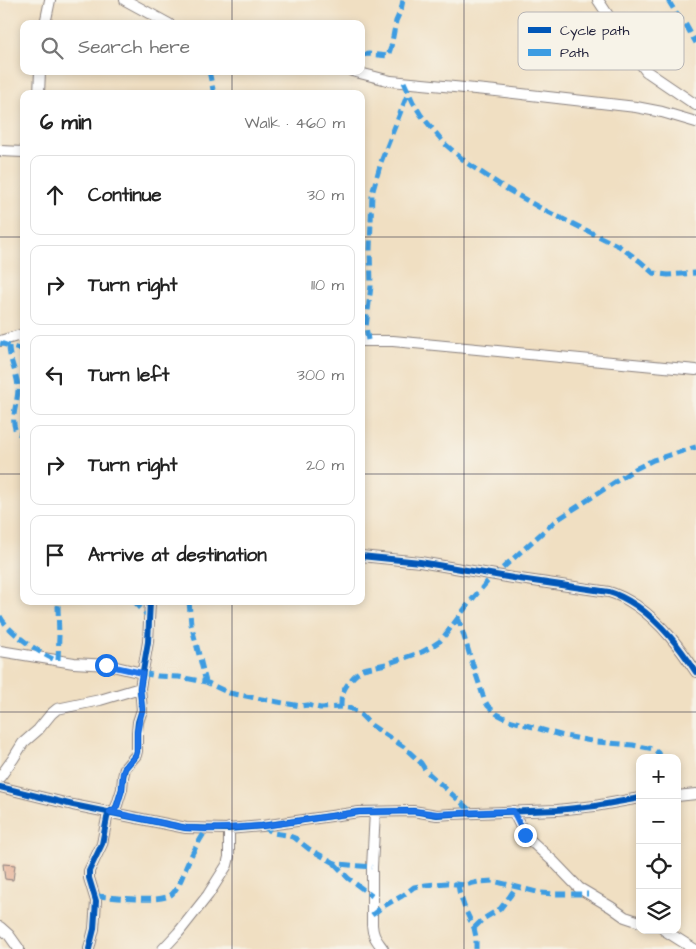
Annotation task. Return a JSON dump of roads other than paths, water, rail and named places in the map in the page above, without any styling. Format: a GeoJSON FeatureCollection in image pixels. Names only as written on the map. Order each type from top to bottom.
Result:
{"type":"FeatureCollection","features":[{"type":"Feature","properties":{"kind":"street"},"geometry":{"type":"LineString","coordinates":[[46,20],[50,0]]}},
{"type":"Feature","properties":{"kind":"street"},"geometry":{"type":"LineString","coordinates":[[125,0],[162,20]]}},
{"type":"Feature","properties":{"kind":"street"},"geometry":{"type":"LineString","coordinates":[[598,0],[606,12]]}},
{"type":"Feature","properties":{"kind":"street"},"geometry":{"type":"LineString","coordinates":[[645,70],[696,105]]}},
{"type":"Feature","properties":{"kind":"street"},"geometry":{"type":"LineString","coordinates":[[365,74],[391,81],[636,107],[696,122]]}},
{"type":"Feature","properties":{"kind":"street"},"geometry":{"type":"LineString","coordinates":[[39,90],[40,75]]}},
{"type":"Feature","properties":{"kind":"street"},"geometry":{"type":"LineString","coordinates":[[0,150],[20,152]]}},
{"type":"Feature","properties":{"kind":"street"},"geometry":{"type":"LineString","coordinates":[[0,341],[20,335]]}},
{"type":"Feature","properties":{"kind":"street"},"geometry":{"type":"LineString","coordinates":[[365,341],[393,341],[696,370]]}},
{"type":"Feature","properties":{"kind":"street"},"geometry":{"type":"LineString","coordinates":[[365,556],[412,561],[618,594],[644,611],[668,633],[696,672]]}},
{"type":"Feature","properties":{"kind":"street"},"geometry":{"type":"LineString","coordinates":[[89,949],[94,928],[96,901],[90,871],[102,844],[110,812],[117,806],[122,789],[123,773],[137,751],[138,727],[142,710],[140,688],[148,642],[150,605]]}},
{"type":"Feature","properties":{"kind":"street"},"geometry":{"type":"LineString","coordinates":[[0,651],[74,663],[108,665],[142,673]]}},
{"type":"Feature","properties":{"kind":"street"},"geometry":{"type":"LineString","coordinates":[[0,777],[23,743],[57,709],[100,700],[140,688]]}},
{"type":"Feature","properties":{"kind":"street"},"geometry":{"type":"LineString","coordinates":[[0,787],[73,805],[186,828],[262,826],[334,815],[376,812],[413,811],[427,814],[444,814],[557,810],[636,799]]}},
{"type":"Feature","properties":{"kind":"street"},"geometry":{"type":"LineString","coordinates":[[681,796],[696,794]]}},
{"type":"Feature","properties":{"kind":"street"},"geometry":{"type":"LineString","coordinates":[[513,811],[525,835],[579,888],[625,917],[636,921]]}},
{"type":"Feature","properties":{"kind":"street"},"geometry":{"type":"LineString","coordinates":[[376,812],[372,859],[372,934],[382,949]]}},
{"type":"Feature","properties":{"kind":"street"},"geometry":{"type":"LineString","coordinates":[[163,949],[208,895],[227,866],[229,857],[229,828]]}},
{"type":"Feature","properties":{"kind":"street"},"geometry":{"type":"LineString","coordinates":[[0,927],[9,935],[19,949]]}},
{"type":"Feature","properties":{"kind":"street"},"geometry":{"type":"LineString","coordinates":[[670,934],[694,949]]}}]}
